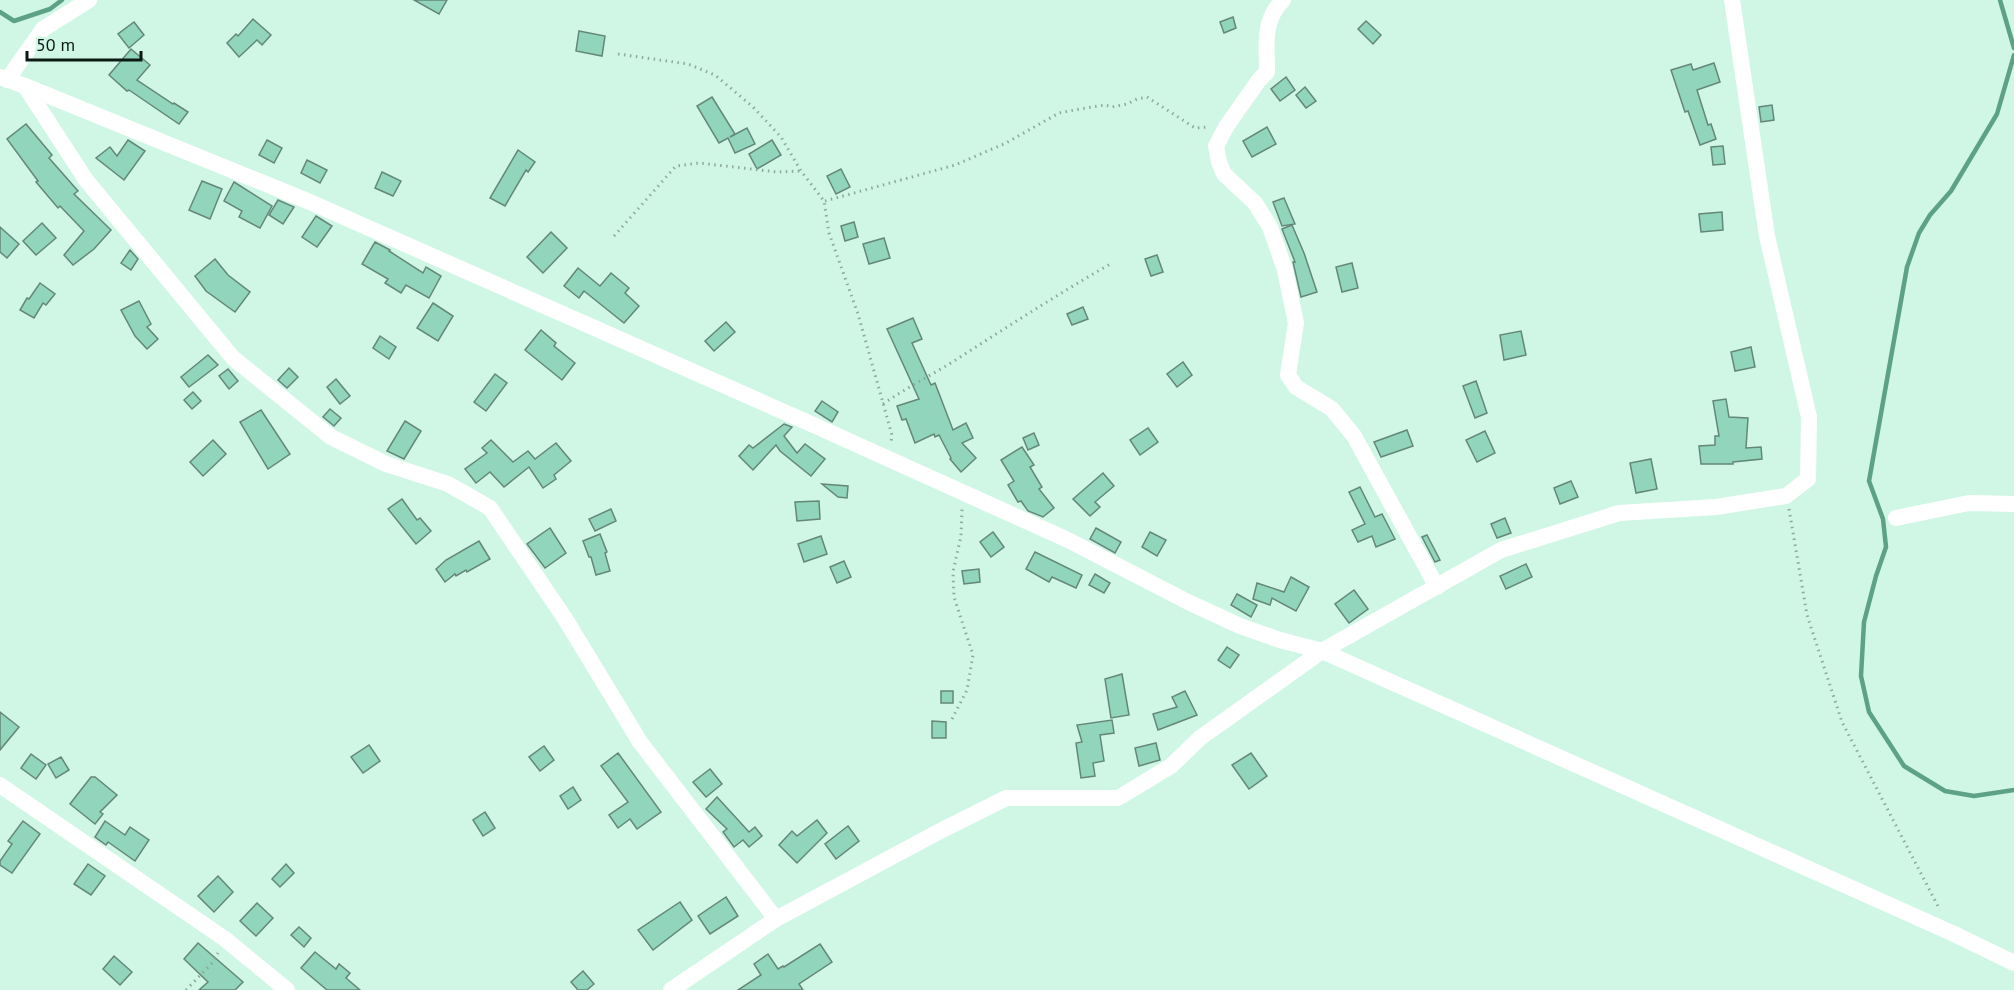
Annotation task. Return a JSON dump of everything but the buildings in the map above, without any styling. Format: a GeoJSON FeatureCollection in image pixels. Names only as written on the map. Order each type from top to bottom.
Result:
{"type":"FeatureCollection","features":[{"type":"Feature","properties":{"kind":"street"},"geometry":{"type":"LineString","coordinates":[[89,0],[43,29],[3,79],[310,202],[1068,540],[1240,626],[1322,651],[1952,933],[2014,963]]}},
{"type":"Feature","properties":{"kind":"street"},"geometry":{"type":"LineString","coordinates":[[1283,0],[1276,6],[1267,25],[1267,72],[1258,80],[1226,127],[1216,146],[1218,162],[1224,174],[1255,202],[1270,227],[1285,270],[1296,323],[1288,375],[1296,387],[1332,409],[1354,436],[1437,587]]}},
{"type":"Feature","properties":{"kind":"street"},"geometry":{"type":"LineString","coordinates":[[671,990],[776,919],[1006,798],[1118,798],[1171,766],[1200,738],[1322,651],[1501,550],[1619,513],[1716,507],[1786,496],[1808,479],[1809,417],[1767,236],[1732,0]]}},
{"type":"Feature","properties":{"kind":"street"},"geometry":{"type":"LineString","coordinates":[[25,86],[86,180],[233,358],[331,437],[386,464],[448,484],[490,508],[564,617],[640,742],[776,919]]}},
{"type":"Feature","properties":{"kind":"street"},"geometry":{"type":"LineString","coordinates":[[1896,518],[1970,503],[2014,504]]}},
{"type":"Feature","properties":{"kind":"street"},"geometry":{"type":"LineString","coordinates":[[0,785],[225,939],[287,990]]}},
{"type":"Feature","properties":{"kind":"path"},"geometry":{"type":"LineString","coordinates":[[618,54],[688,64],[715,75],[753,107],[782,137],[801,171],[824,201],[830,233],[858,314],[892,435],[889,459]]}},
{"type":"Feature","properties":{"kind":"path"},"geometry":{"type":"LineString","coordinates":[[824,201],[955,165],[1006,143],[1059,113],[1080,109],[1105,105],[1112,107],[1147,98],[1195,128],[1226,127]]}},
{"type":"Feature","properties":{"kind":"path"},"geometry":{"type":"LineString","coordinates":[[614,236],[676,166],[699,162],[777,172],[801,171]]}},
{"type":"Feature","properties":{"kind":"path"},"geometry":{"type":"LineString","coordinates":[[883,404],[908,386],[942,368],[1060,292],[1112,263]]}},
{"type":"Feature","properties":{"kind":"path"},"geometry":{"type":"LineString","coordinates":[[952,719],[968,690],[973,655],[954,597],[953,572],[961,536],[963,493]]}},
{"type":"Feature","properties":{"kind":"path"},"geometry":{"type":"LineString","coordinates":[[1786,496],[1807,615],[1842,722],[1952,933]]}},
{"type":"Feature","properties":{"kind":"path"},"geometry":{"type":"LineString","coordinates":[[186,990],[213,962],[225,939]]}},
{"type":"Feature","properties":{"kind":"waterway"},"geometry":{"type":"LineString","coordinates":[[0,12],[14,21],[50,9],[62,0]]}},
{"type":"Feature","properties":{"kind":"waterway"},"geometry":{"type":"LineString","coordinates":[[2000,0],[2014,48]]}},
{"type":"Feature","properties":{"kind":"waterway"},"geometry":{"type":"LineString","coordinates":[[2014,55],[1997,114],[1951,191],[1930,215],[1919,233],[1907,267],[1869,481],[1883,519],[1886,547],[1864,622],[1861,676],[1869,712],[1904,766],[1945,791],[1974,796],[2014,790]]}}]}
